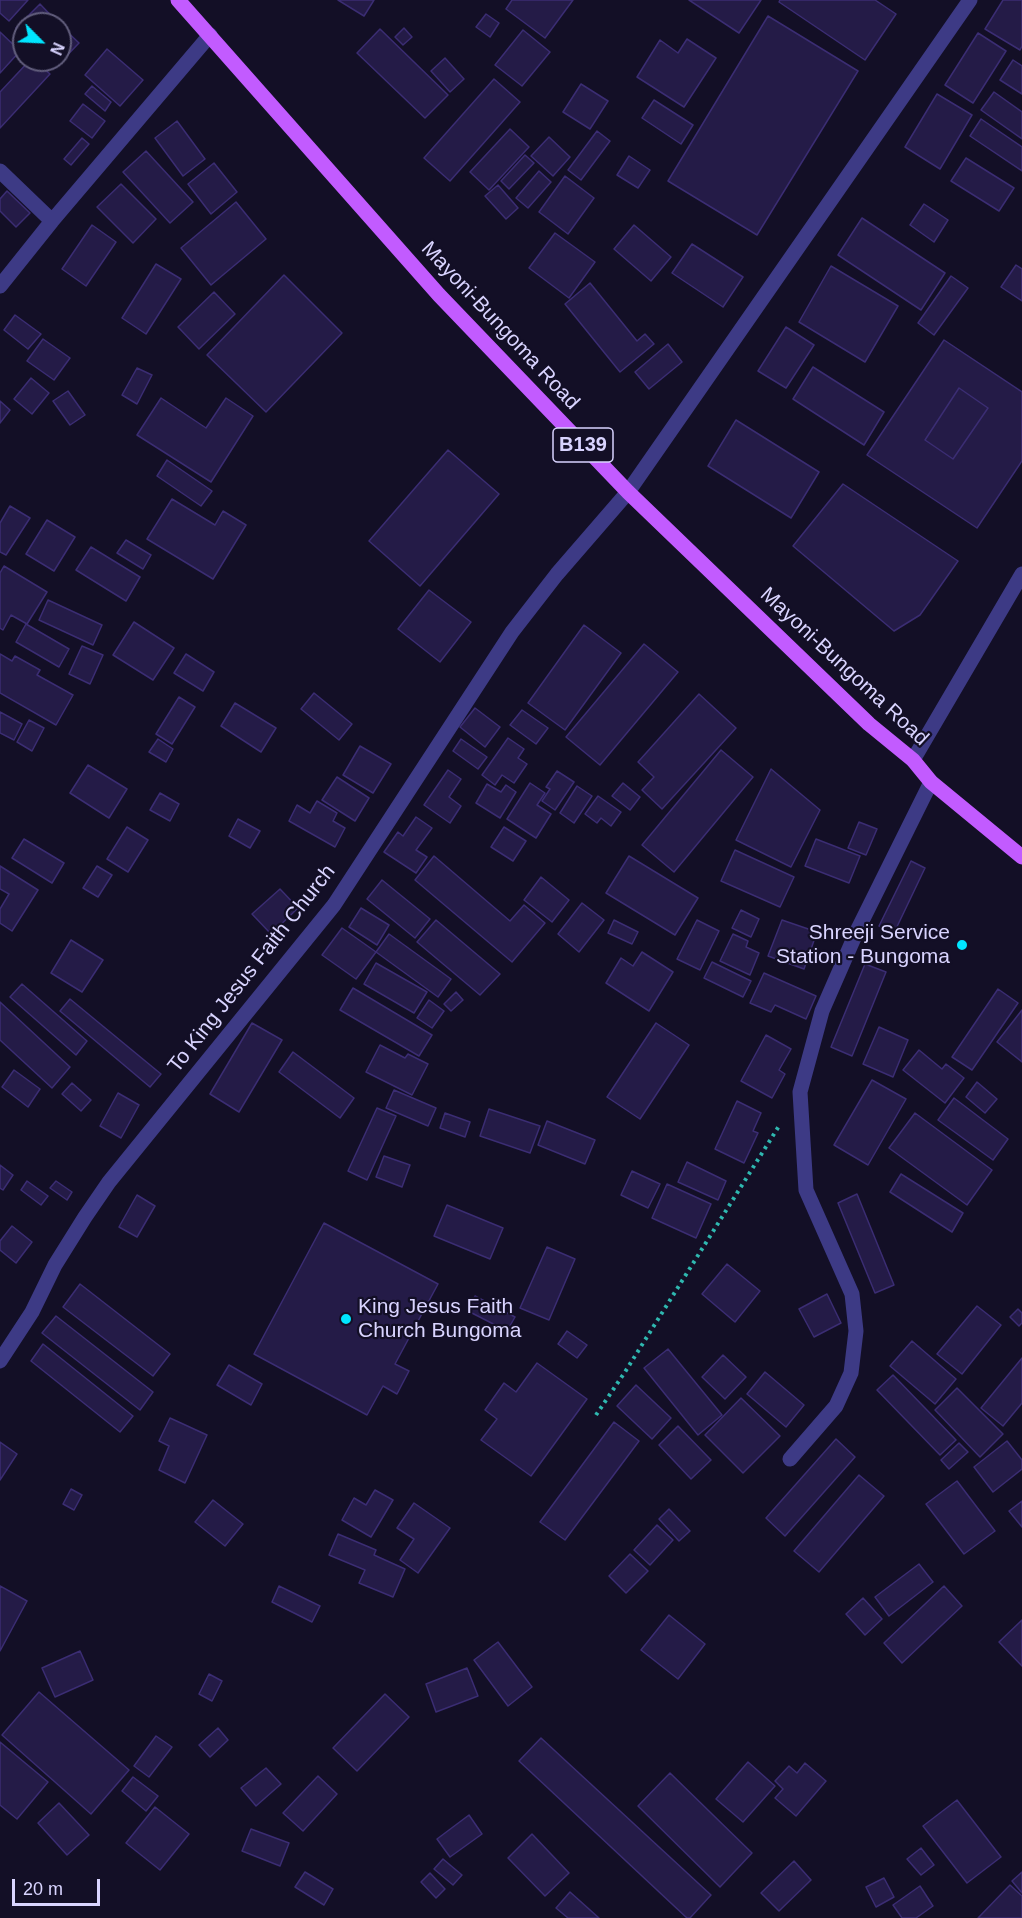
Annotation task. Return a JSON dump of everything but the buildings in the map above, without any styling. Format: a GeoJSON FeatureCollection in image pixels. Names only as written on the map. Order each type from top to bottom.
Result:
{"type":"FeatureCollection","features":[{"type":"Feature","properties":{"kind":"main road","name":"Mayoni-Bungoma Road"},"geometry":{"type":"LineString","coordinates":[[178,0],[438,295],[628,492],[869,724],[913,760],[931,782],[1022,857]]}},
{"type":"Feature","properties":{"kind":"street","name":"To King Jesus Faith Church"},"geometry":{"type":"LineString","coordinates":[[0,1361],[33,1312],[55,1265],[109,1182],[334,905],[513,632],[557,574],[628,492],[970,0]]}},
{"type":"Feature","properties":{"kind":"street"},"geometry":{"type":"LineString","coordinates":[[0,286],[210,34]]}},
{"type":"Feature","properties":{"kind":"street"},"geometry":{"type":"LineString","coordinates":[[0,171],[52,221]]}},
{"type":"Feature","properties":{"kind":"street"},"geometry":{"type":"LineString","coordinates":[[913,760],[1022,574]]}},
{"type":"Feature","properties":{"kind":"street"},"geometry":{"type":"LineString","coordinates":[[790,1459],[836,1406],[851,1373],[856,1330],[852,1294],[806,1190],[800,1092],[822,1011],[857,931],[931,782]]}},
{"type":"Feature","properties":{"kind":"path"},"geometry":{"type":"LineString","coordinates":[[596,1415],[800,1092]]}},
{"type":"Feature","properties":{"kind":"place","name":"Shreeji Service Station - Bungoma"},"geometry":{"type":"Point","coordinates":[962,945]}},
{"type":"Feature","properties":{"kind":"place","name":"King Jesus Faith Church Bungoma"},"geometry":{"type":"Point","coordinates":[346,1319]}}]}
